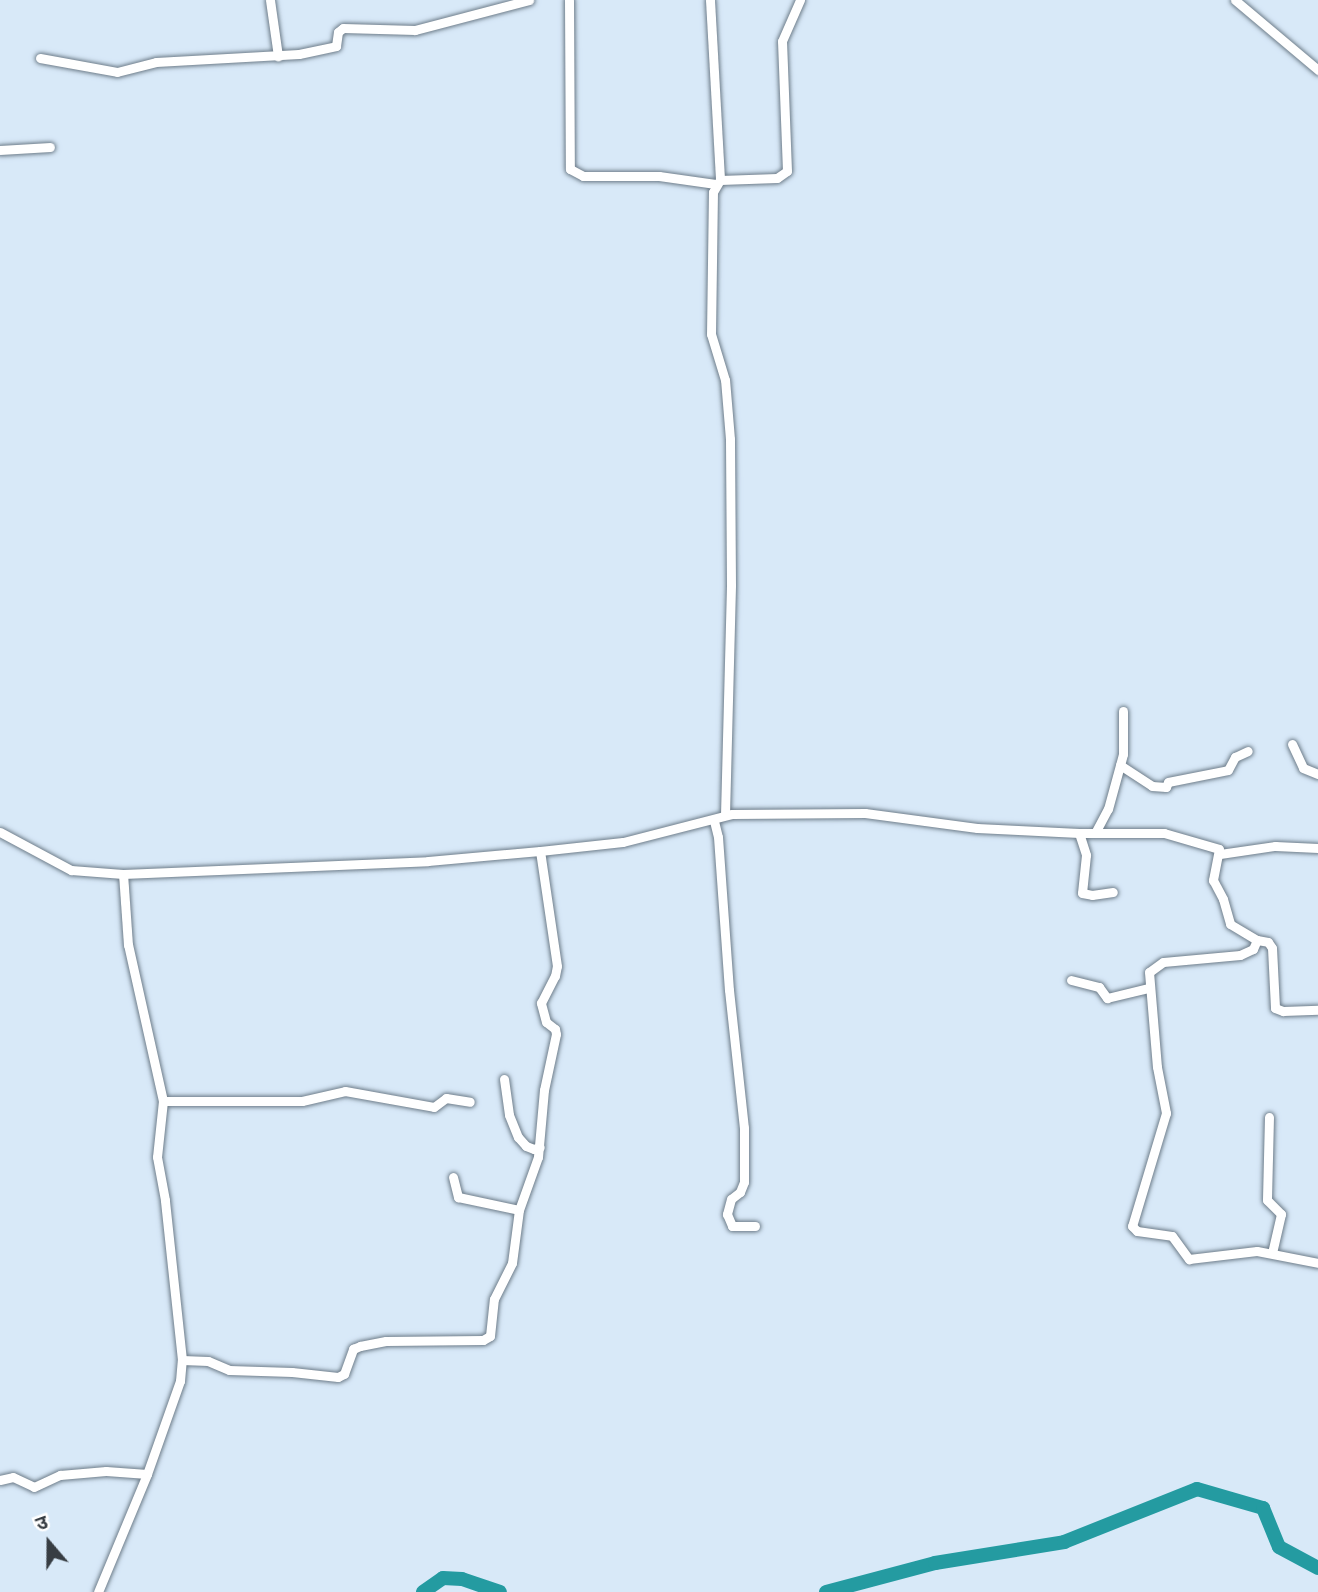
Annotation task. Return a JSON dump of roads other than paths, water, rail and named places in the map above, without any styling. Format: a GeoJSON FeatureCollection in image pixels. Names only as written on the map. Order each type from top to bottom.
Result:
{"type":"FeatureCollection","features":[{"type":"Feature","properties":{"kind":"street"},"geometry":{"type":"LineString","coordinates":[[270,0],[278,56]]}},
{"type":"Feature","properties":{"kind":"street"},"geometry":{"type":"LineString","coordinates":[[40,58],[117,72],[156,62],[278,56],[334,47],[338,44],[339,31],[343,28],[415,30],[528,0]]}},
{"type":"Feature","properties":{"kind":"street"},"geometry":{"type":"LineString","coordinates":[[569,0],[570,169],[583,176],[659,176],[718,182],[777,178],[787,171],[782,41],[800,0]]}},
{"type":"Feature","properties":{"kind":"street"},"geometry":{"type":"LineString","coordinates":[[710,0],[718,182],[711,334],[725,380],[730,439],[732,585],[725,815]]}},
{"type":"Feature","properties":{"kind":"street"},"geometry":{"type":"LineString","coordinates":[[1235,0],[1318,70]]}},
{"type":"Feature","properties":{"kind":"street"},"geometry":{"type":"LineString","coordinates":[[0,150],[50,147]]}},
{"type":"Feature","properties":{"kind":"street"},"geometry":{"type":"LineString","coordinates":[[1095,833],[1108,809],[1120,765],[1123,711]]}},
{"type":"Feature","properties":{"kind":"street"},"geometry":{"type":"LineString","coordinates":[[1292,744],[1303,768],[1318,774]]}},
{"type":"Feature","properties":{"kind":"street"},"geometry":{"type":"LineString","coordinates":[[1120,765],[1152,786],[1166,787],[1168,782],[1228,770],[1235,757],[1248,751]]}},
{"type":"Feature","properties":{"kind":"street"},"geometry":{"type":"LineString","coordinates":[[0,832],[71,870],[123,874],[428,861],[540,851],[623,842],[713,821],[725,815],[865,813],[977,828],[1079,834],[1164,833],[1216,848],[1220,854],[1213,880],[1223,899],[1230,924],[1257,940],[1268,942],[1272,948],[1275,1008],[1283,1011],[1318,1010]]}},
{"type":"Feature","properties":{"kind":"street"},"geometry":{"type":"LineString","coordinates":[[713,821],[722,880],[729,990],[744,1128],[744,1182],[740,1192],[731,1199],[727,1214],[732,1226],[755,1226]]}},
{"type":"Feature","properties":{"kind":"street"},"geometry":{"type":"LineString","coordinates":[[1079,834],[1086,855],[1082,893],[1093,895],[1114,892]]}},
{"type":"Feature","properties":{"kind":"street"},"geometry":{"type":"LineString","coordinates":[[1220,854],[1275,846],[1318,848]]}},
{"type":"Feature","properties":{"kind":"street"},"geometry":{"type":"LineString","coordinates":[[182,1360],[202,1360],[229,1370],[292,1372],[336,1377],[343,1376],[349,1354],[360,1346],[386,1341],[488,1339],[494,1299],[514,1257],[519,1210],[540,1147],[544,1090],[556,1034],[546,1021],[541,1003],[556,972],[545,869],[540,851]]}},
{"type":"Feature","properties":{"kind":"street"},"geometry":{"type":"LineString","coordinates":[[98,1592],[147,1474],[180,1381],[182,1360],[165,1200],[156,1157],[163,1101],[128,944],[123,874]]}},
{"type":"Feature","properties":{"kind":"street"},"geometry":{"type":"LineString","coordinates":[[1257,940],[1253,949],[1240,955],[1155,966],[1149,972],[1148,988],[1159,1085],[1166,1112],[1132,1226],[1137,1231],[1172,1236],[1189,1259],[1246,1251],[1272,1253],[1318,1263]]}},
{"type":"Feature","properties":{"kind":"street"},"geometry":{"type":"LineString","coordinates":[[1071,981],[1099,987],[1107,998],[1148,988]]}},
{"type":"Feature","properties":{"kind":"street"},"geometry":{"type":"LineString","coordinates":[[504,1079],[509,1115],[518,1137],[526,1146],[534,1149],[540,1147]]}},
{"type":"Feature","properties":{"kind":"street"},"geometry":{"type":"LineString","coordinates":[[163,1101],[302,1101],[345,1091],[434,1107],[446,1098],[470,1102]]}},
{"type":"Feature","properties":{"kind":"street"},"geometry":{"type":"LineString","coordinates":[[1269,1117],[1267,1200],[1281,1214],[1272,1253]]}},
{"type":"Feature","properties":{"kind":"street"},"geometry":{"type":"LineString","coordinates":[[453,1177],[458,1197],[519,1210]]}},
{"type":"Feature","properties":{"kind":"street"},"geometry":{"type":"LineString","coordinates":[[0,1480],[13,1477],[34,1486],[60,1475],[106,1471],[147,1474]]}},
{"type":"Feature","properties":{"kind":"waterway"},"geometry":{"type":"LineString","coordinates":[[826,1592],[935,1563],[1064,1542],[1197,1489],[1263,1508],[1279,1547],[1318,1568]]}},
{"type":"Feature","properties":{"kind":"waterway"},"geometry":{"type":"LineString","coordinates":[[423,1592],[443,1578],[462,1579],[500,1592]]}}]}
